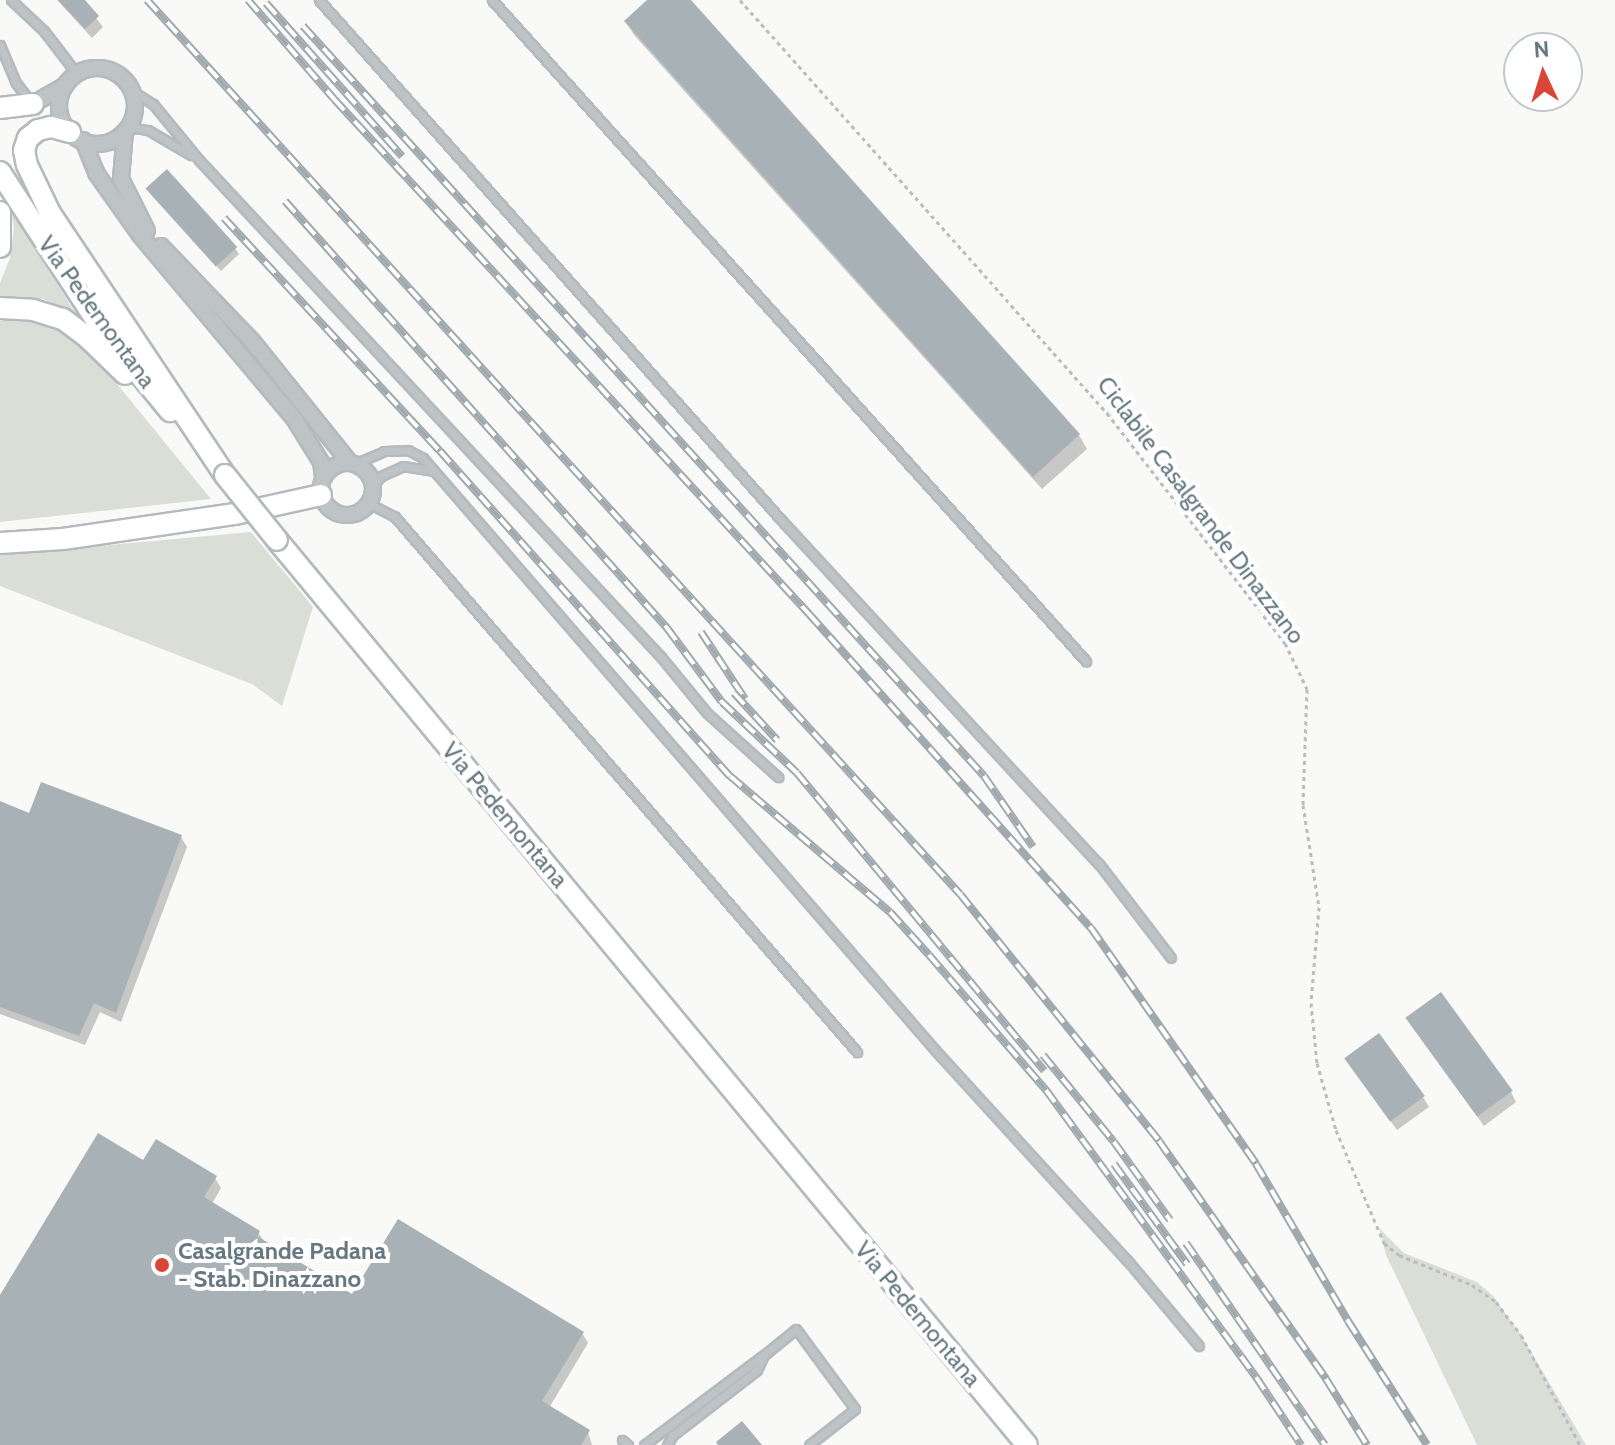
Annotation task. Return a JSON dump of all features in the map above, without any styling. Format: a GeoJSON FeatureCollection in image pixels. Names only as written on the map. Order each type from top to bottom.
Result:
{"type":"FeatureCollection","features":[{"type":"Feature","properties":{"kind":"main road"},"geometry":{"type":"LineString","coordinates":[[0,108],[33,104]]}},
{"type":"Feature","properties":{"kind":"main road"},"geometry":{"type":"LineString","coordinates":[[77,136],[51,127],[38,130],[28,138],[24,150],[27,165],[50,213],[225,475]]}},
{"type":"Feature","properties":{"kind":"main road","name":"Via Pedemontana"},"geometry":{"type":"LineString","coordinates":[[0,172],[98,323],[1027,1445]]}},
{"type":"Feature","properties":{"kind":"main road"},"geometry":{"type":"LineString","coordinates":[[0,212],[0,247]]}},
{"type":"Feature","properties":{"kind":"main road"},"geometry":{"type":"LineString","coordinates":[[0,308],[33,310],[63,319],[87,337],[199,446]]}},
{"type":"Feature","properties":{"kind":"main road"},"geometry":{"type":"LineString","coordinates":[[0,543],[63,539],[235,514],[322,486]]}},
{"type":"Feature","properties":{"kind":"street"},"geometry":{"type":"LineString","coordinates":[[33,104],[71,79],[100,68],[122,77],[132,91],[135,110],[127,129],[121,179],[144,229],[252,341],[352,464],[366,472],[372,487],[368,503],[355,513],[338,513],[330,509],[322,486],[321,462],[295,420],[140,235],[96,173],[77,136],[64,124],[60,104],[71,79]]}},
{"type":"Feature","properties":{"kind":"street"},"geometry":{"type":"LineString","coordinates":[[77,136],[105,143],[127,129]]}},
{"type":"Feature","properties":{"kind":"street"},"geometry":{"type":"LineString","coordinates":[[322,486],[336,465],[352,464]]}},
{"type":"Feature","properties":{"kind":"lane"},"geometry":{"type":"LineString","coordinates":[[11,0],[44,31],[71,79]]}},
{"type":"Feature","properties":{"kind":"lane"},"geometry":{"type":"LineString","coordinates":[[319,0],[784,523],[1099,864],[1171,958]]}},
{"type":"Feature","properties":{"kind":"lane"},"geometry":{"type":"LineString","coordinates":[[492,0],[1086,661]]}},
{"type":"Feature","properties":{"kind":"lane"},"geometry":{"type":"LineString","coordinates":[[0,45],[16,83],[33,104]]}},
{"type":"Feature","properties":{"kind":"lane"},"geometry":{"type":"LineString","coordinates":[[132,91],[153,104],[199,160],[661,657],[707,713],[778,777]]}},
{"type":"Feature","properties":{"kind":"lane"},"geometry":{"type":"LineString","coordinates":[[127,129],[148,130],[174,142],[199,160]]}},
{"type":"Feature","properties":{"kind":"lane"},"geometry":{"type":"LineString","coordinates":[[352,464],[384,451],[408,450],[423,458],[925,1038],[1127,1260],[1199,1346]]}},
{"type":"Feature","properties":{"kind":"lane"},"geometry":{"type":"LineString","coordinates":[[372,487],[381,476],[403,466],[433,471]]}},
{"type":"Feature","properties":{"kind":"lane"},"geometry":{"type":"LineString","coordinates":[[368,503],[395,517],[857,1052]]}},
{"type":"Feature","properties":{"kind":"lane"},"geometry":{"type":"LineString","coordinates":[[644,1445],[796,1329],[855,1409],[809,1445]]}},
{"type":"Feature","properties":{"kind":"lane"},"geometry":{"type":"LineString","coordinates":[[667,1445],[673,1435],[757,1370],[764,1355]]}},
{"type":"Feature","properties":{"kind":"path","name":"Ciclabile Casalgrande Dinazzano"},"geometry":{"type":"LineString","coordinates":[[740,0],[1107,413],[1285,643],[1307,689],[1303,805],[1319,907],[1311,1003],[1317,1063],[1336,1130],[1384,1243],[1399,1255],[1472,1285],[1496,1302],[1521,1335],[1580,1445]]}},
{"type":"Feature","properties":{"kind":"shaded area"},"geometry":{"type":"Polygon","coordinates":[[[10,206],[75,313],[43,299],[0,298],[0,283],[10,258],[14,227],[10,206]]]}},
{"type":"Feature","properties":{"kind":"shaded area"},"geometry":{"type":"Polygon","coordinates":[[[19,319],[59,330],[86,346],[211,499],[0,522],[0,321],[19,319]]]}},
{"type":"Feature","properties":{"kind":"shaded area"},"geometry":{"type":"Polygon","coordinates":[[[251,532],[313,607],[282,706],[252,684],[0,586],[0,555],[251,532]]]}},
{"type":"Feature","properties":{"kind":"shaded area"},"geometry":{"type":"Polygon","coordinates":[[[1379,1228],[1404,1253],[1477,1282],[1493,1296],[1521,1335],[1586,1445],[1477,1445],[1386,1255],[1379,1228]]]}},
{"type":"Feature","properties":{"kind":"building"},"geometry":{"type":"Polygon","coordinates":[[[58,0],[85,0],[99,16],[85,29],[58,0]]]}},
{"type":"Feature","properties":{"kind":"building"},"geometry":{"type":"Polygon","coordinates":[[[647,0],[691,0],[1080,434],[1033,477],[624,21],[647,0]]]}},
{"type":"Feature","properties":{"kind":"building"},"geometry":{"type":"Polygon","coordinates":[[[167,169],[237,247],[216,266],[145,188],[167,169]]]}},
{"type":"Feature","properties":{"kind":"building"},"geometry":{"type":"Polygon","coordinates":[[[41,782],[182,835],[116,1013],[94,1003],[79,1036],[0,1007],[0,801],[29,813],[41,782]]]}},
{"type":"Feature","properties":{"kind":"building"},"geometry":{"type":"Polygon","coordinates":[[[1441,992],[1513,1091],[1477,1117],[1405,1018],[1441,992]]]}},
{"type":"Feature","properties":{"kind":"building"},"geometry":{"type":"Polygon","coordinates":[[[1379,1033],[1425,1096],[1390,1121],[1344,1058],[1379,1033]]]}},
{"type":"Feature","properties":{"kind":"building","name":"Casalgrande Padana - Stab. Dinazzano"},"geometry":{"type":"Polygon","coordinates":[[[98,1133],[143,1160],[156,1139],[217,1176],[204,1197],[260,1231],[257,1236],[352,1294],[398,1219],[584,1332],[542,1401],[590,1430],[581,1445],[0,1445],[0,1295],[98,1133]]]}},
{"type":"Feature","properties":{"kind":"building"},"geometry":{"type":"Polygon","coordinates":[[[742,1421],[762,1445],[718,1445],[716,1442],[742,1421]]]}},
{"type":"Feature","properties":{"kind":"railway"},"geometry":{"type":"LineString","coordinates":[[147,0],[960,894],[1159,1141],[1326,1379],[1367,1445]]}},
{"type":"Feature","properties":{"kind":"railway"},"geometry":{"type":"LineString","coordinates":[[248,0],[334,99],[809,614],[1091,928],[1256,1164],[1348,1321],[1427,1445]]}},
{"type":"Feature","properties":{"kind":"railway"},"geometry":{"type":"LineString","coordinates":[[266,3],[402,156]]}},
{"type":"Feature","properties":{"kind":"railway"},"geometry":{"type":"LineString","coordinates":[[303,26],[984,776],[1033,847]]}},
{"type":"Feature","properties":{"kind":"railway"},"geometry":{"type":"LineString","coordinates":[[285,201],[667,628],[722,702],[797,773],[1044,1071]]}},
{"type":"Feature","properties":{"kind":"railway"},"geometry":{"type":"LineString","coordinates":[[224,218],[440,451],[730,776],[890,912],[929,955],[1046,1090],[1256,1377],[1301,1445]]}},
{"type":"Feature","properties":{"kind":"railway"},"geometry":{"type":"LineString","coordinates":[[701,632],[745,699]]}},
{"type":"Feature","properties":{"kind":"railway"},"geometry":{"type":"LineString","coordinates":[[734,693],[777,740]]}},
{"type":"Feature","properties":{"kind":"railway"},"geometry":{"type":"LineString","coordinates":[[1043,1055],[1114,1142],[1170,1220]]}},
{"type":"Feature","properties":{"kind":"railway"},"geometry":{"type":"LineString","coordinates":[[1114,1164],[1187,1264]]}},
{"type":"Feature","properties":{"kind":"railway"},"geometry":{"type":"LineString","coordinates":[[1186,1243],[1325,1445]]}},
{"type":"Feature","properties":{"kind":"place","name":"Casalgrande Padana - Stab. Dinazzano"},"geometry":{"type":"Point","coordinates":[162,1265]}}]}
